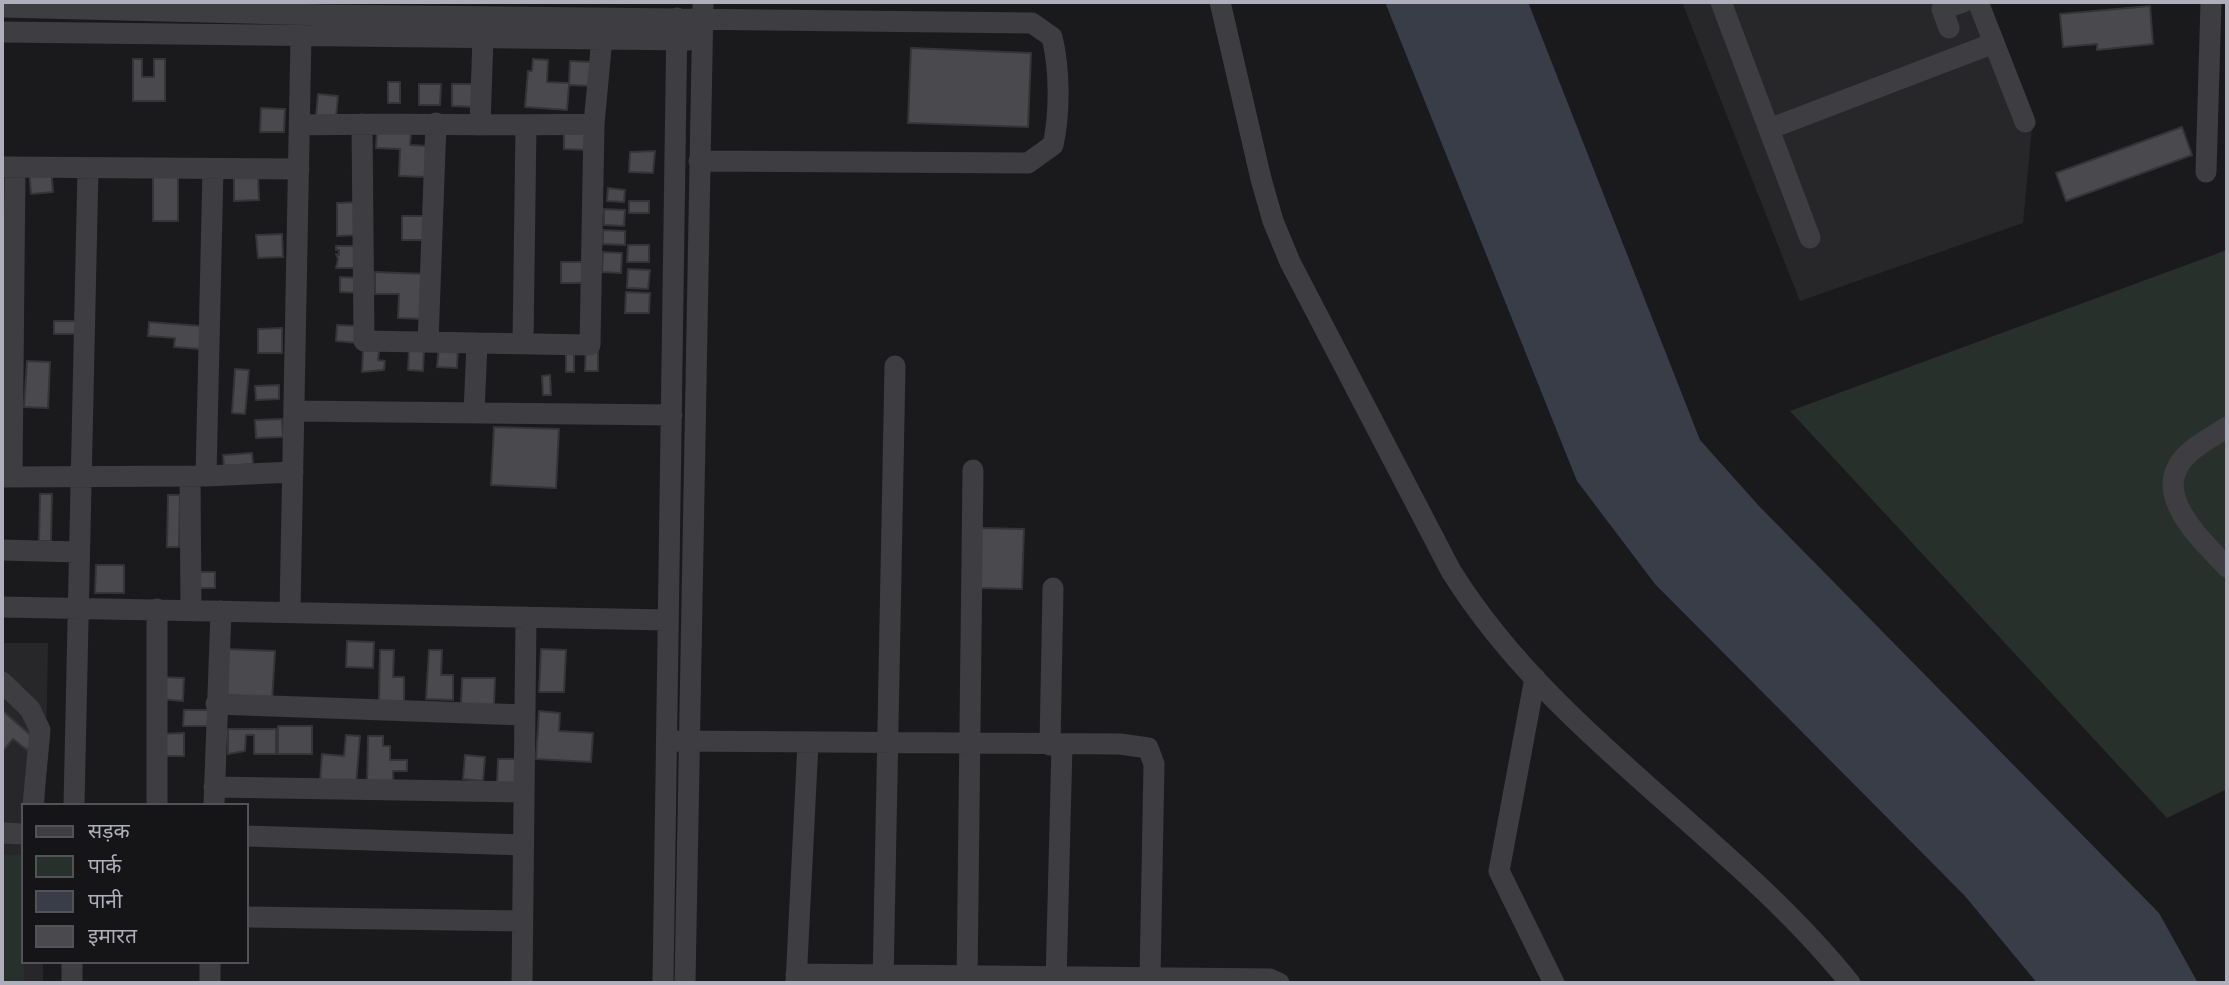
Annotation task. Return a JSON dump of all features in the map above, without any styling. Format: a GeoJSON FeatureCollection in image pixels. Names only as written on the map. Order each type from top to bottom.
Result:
{"type":"FeatureCollection","features":[{"type":"Feature","properties":{"kind":"street"},"geometry":{"type":"LineString","coordinates":[[1220,2],[1272,221],[1290,262],[1451,571],[1495,636],[1562,708],[1711,841],[1810,936],[1850,983]]}},
{"type":"Feature","properties":{"kind":"street"},"geometry":{"type":"LineString","coordinates":[[1721,2],[1810,238]]}},
{"type":"Feature","properties":{"kind":"street"},"geometry":{"type":"LineString","coordinates":[[1943,13],[1963,2]]}},
{"type":"Feature","properties":{"kind":"street"},"geometry":{"type":"LineString","coordinates":[[1978,2],[2025,122]]}},
{"type":"Feature","properties":{"kind":"street"},"geometry":{"type":"LineString","coordinates":[[2206,172],[2211,2]]}},
{"type":"Feature","properties":{"kind":"street"},"geometry":{"type":"LineString","coordinates":[[2,7],[80,6],[603,18],[677,18],[702,10],[1032,23],[1052,37],[1056,51],[1056,131],[1053,145],[1028,163],[699,161]]}},
{"type":"Feature","properties":{"kind":"street"},"geometry":{"type":"LineString","coordinates":[[685,983],[702,10]]}},
{"type":"Feature","properties":{"kind":"street"},"geometry":{"type":"LineString","coordinates":[[362,124],[364,341],[590,345],[594,124],[603,18]]}},
{"type":"Feature","properties":{"kind":"street"},"geometry":{"type":"LineString","coordinates":[[663,983],[677,18]]}},
{"type":"Feature","properties":{"kind":"street"},"geometry":{"type":"LineString","coordinates":[[2,32],[483,37],[602,41],[702,40]]}},
{"type":"Feature","properties":{"kind":"street"},"geometry":{"type":"LineString","coordinates":[[290,611],[301,35]]}},
{"type":"Feature","properties":{"kind":"street"},"geometry":{"type":"LineString","coordinates":[[480,125],[483,37]]}},
{"type":"Feature","properties":{"kind":"street"},"geometry":{"type":"LineString","coordinates":[[1769,129],[1994,43]]}},
{"type":"Feature","properties":{"kind":"street"},"geometry":{"type":"LineString","coordinates":[[428,342],[436,123]]}},
{"type":"Feature","properties":{"kind":"street"},"geometry":{"type":"LineString","coordinates":[[300,125],[594,124]]}},
{"type":"Feature","properties":{"kind":"street"},"geometry":{"type":"LineString","coordinates":[[523,343],[526,125]]}},
{"type":"Feature","properties":{"kind":"street"},"geometry":{"type":"LineString","coordinates":[[293,472],[198,476],[7,477],[8,167],[299,169]]}},
{"type":"Feature","properties":{"kind":"street"},"geometry":{"type":"LineString","coordinates":[[74,803],[77,552],[88,168]]}},
{"type":"Feature","properties":{"kind":"street"},"geometry":{"type":"LineString","coordinates":[[191,609],[213,169]]}},
{"type":"Feature","properties":{"kind":"street"},"geometry":{"type":"LineString","coordinates":[[474,413],[477,343]]}},
{"type":"Feature","properties":{"kind":"street"},"geometry":{"type":"LineString","coordinates":[[883,979],[895,366]]}},
{"type":"Feature","properties":{"kind":"street"},"geometry":{"type":"LineString","coordinates":[[294,411],[672,415]]}},
{"type":"Feature","properties":{"kind":"street"},"geometry":{"type":"LineString","coordinates":[[2227,427],[2182,460],[2173,487],[2175,501],[2186,521],[2227,567]]}},
{"type":"Feature","properties":{"kind":"street"},"geometry":{"type":"LineString","coordinates":[[967,980],[973,470]]}},
{"type":"Feature","properties":{"kind":"street"},"geometry":{"type":"LineString","coordinates":[[2,550],[77,552]]}},
{"type":"Feature","properties":{"kind":"street"},"geometry":{"type":"LineString","coordinates":[[1053,588],[1056,980]]}},
{"type":"Feature","properties":{"kind":"street"},"geometry":{"type":"LineString","coordinates":[[2,607],[667,620]]}},
{"type":"Feature","properties":{"kind":"street"},"geometry":{"type":"LineString","coordinates":[[157,608],[157,803]]}},
{"type":"Feature","properties":{"kind":"street"},"geometry":{"type":"LineString","coordinates":[[221,611],[214,796],[523,792]]}},
{"type":"Feature","properties":{"kind":"street"},"geometry":{"type":"LineString","coordinates":[[522,983],[526,617]]}},
{"type":"Feature","properties":{"kind":"street"},"geometry":{"type":"LineString","coordinates":[[1535,678],[1499,871],[1554,983]]}},
{"type":"Feature","properties":{"kind":"street"},"geometry":{"type":"LineString","coordinates":[[2,681],[38,720],[40,730],[33,803]]}},
{"type":"Feature","properties":{"kind":"street"},"geometry":{"type":"LineString","coordinates":[[216,704],[524,715]]}},
{"type":"Feature","properties":{"kind":"street"},"geometry":{"type":"LineString","coordinates":[[667,741],[1140,744],[1152,754],[1150,979]]}},
{"type":"Feature","properties":{"kind":"street"},"geometry":{"type":"LineString","coordinates":[[808,743],[796,979],[1270,979],[1279,983]]}},
{"type":"Feature","properties":{"kind":"street"},"geometry":{"type":"LineString","coordinates":[[2,833],[21,834]]}},
{"type":"Feature","properties":{"kind":"street"},"geometry":{"type":"LineString","coordinates":[[248,836],[523,845]]}},
{"type":"Feature","properties":{"kind":"street"},"geometry":{"type":"LineString","coordinates":[[248,917],[522,921]]}},
{"type":"Feature","properties":{"kind":"street"},"geometry":{"type":"LineString","coordinates":[[72,964],[72,983]]}},
{"type":"Feature","properties":{"kind":"street"},"geometry":{"type":"LineString","coordinates":[[210,964],[210,983]]}},
{"type":"Feature","properties":{"kind":"shaded area"},"geometry":{"type":"Polygon","coordinates":[[[1682,2],[1985,2],[2032,127],[2023,223],[1800,301],[1682,2]]]}},
{"type":"Feature","properties":{"kind":"shaded area"},"geometry":{"type":"Polygon","coordinates":[[[2,643],[48,643],[45,803],[21,803],[21,964],[43,964],[43,983],[2,983],[2,643]]]}},
{"type":"Feature","properties":{"kind":"green space"},"geometry":{"type":"Polygon","coordinates":[[[2227,250],[2227,789],[2167,818],[1790,411],[2227,250]]]}},
{"type":"Feature","properties":{"kind":"green space"},"geometry":{"type":"Polygon","coordinates":[[[2,855],[21,855],[21,964],[24,964],[24,983],[2,983],[2,855]]]}},
{"type":"Feature","properties":{"kind":"water"},"geometry":{"type":"Polygon","coordinates":[[[1385,2],[1528,2],[1700,440],[1759,506],[2159,913],[2198,983],[2037,983],[1965,896],[1655,584],[1577,481],[1385,2]]]}},
{"type":"Feature","properties":{"kind":"building"},"geometry":{"type":"Polygon","coordinates":[[[2150,6],[2153,44],[2097,50],[2097,44],[2063,47],[2060,14],[2150,6]]]}},
{"type":"Feature","properties":{"kind":"building"},"geometry":{"type":"Polygon","coordinates":[[[911,48],[1031,53],[1028,127],[908,123],[911,48]]]}},
{"type":"Feature","properties":{"kind":"building"},"geometry":{"type":"Polygon","coordinates":[[[133,59],[142,59],[142,77],[154,77],[154,59],[165,59],[165,101],[133,101],[133,59]]]}},
{"type":"Feature","properties":{"kind":"building"},"geometry":{"type":"Polygon","coordinates":[[[533,59],[548,60],[547,82],[569,83],[570,61],[592,62],[591,86],[569,85],[567,110],[525,107],[528,71],[532,71],[533,59]]]}},
{"type":"Feature","properties":{"kind":"building"},"geometry":{"type":"Polygon","coordinates":[[[388,82],[400,82],[400,103],[388,103],[388,82]]]}},
{"type":"Feature","properties":{"kind":"building"},"geometry":{"type":"Polygon","coordinates":[[[419,84],[441,84],[440,105],[419,105],[419,84]]]}},
{"type":"Feature","properties":{"kind":"building"},"geometry":{"type":"Polygon","coordinates":[[[452,84],[475,84],[475,107],[452,106],[452,84]]]}},
{"type":"Feature","properties":{"kind":"building"},"geometry":{"type":"Polygon","coordinates":[[[318,94],[338,96],[336,117],[316,116],[318,94]]]}},
{"type":"Feature","properties":{"kind":"building"},"geometry":{"type":"Polygon","coordinates":[[[261,108],[285,109],[284,132],[260,132],[261,108]]]}},
{"type":"Feature","properties":{"kind":"building"},"geometry":{"type":"Polygon","coordinates":[[[2182,127],[2192,155],[2066,201],[2056,173],[2182,127]]]}},
{"type":"Feature","properties":{"kind":"building"},"geometry":{"type":"Polygon","coordinates":[[[377,130],[411,133],[410,145],[427,146],[425,177],[399,176],[400,149],[376,148],[377,130]]]}},
{"type":"Feature","properties":{"kind":"building"},"geometry":{"type":"Polygon","coordinates":[[[564,130],[587,130],[587,150],[564,149],[564,130]]]}},
{"type":"Feature","properties":{"kind":"building"},"geometry":{"type":"Polygon","coordinates":[[[655,151],[653,173],[629,172],[630,152],[655,151]]]}},
{"type":"Feature","properties":{"kind":"building"},"geometry":{"type":"Polygon","coordinates":[[[51,169],[53,192],[31,194],[29,171],[51,169]]]}},
{"type":"Feature","properties":{"kind":"building"},"geometry":{"type":"Polygon","coordinates":[[[153,174],[178,174],[178,221],[153,221],[153,174]]]}},
{"type":"Feature","properties":{"kind":"building"},"geometry":{"type":"Polygon","coordinates":[[[258,176],[259,200],[234,201],[234,177],[258,176]]]}},
{"type":"Feature","properties":{"kind":"building"},"geometry":{"type":"Polygon","coordinates":[[[608,188],[625,190],[624,202],[607,201],[608,188]]]}},
{"type":"Feature","properties":{"kind":"building"},"geometry":{"type":"Polygon","coordinates":[[[629,201],[649,201],[649,213],[629,213],[629,201]]]}},
{"type":"Feature","properties":{"kind":"building"},"geometry":{"type":"Polygon","coordinates":[[[360,202],[360,235],[337,236],[337,203],[360,202]]]}},
{"type":"Feature","properties":{"kind":"building"},"geometry":{"type":"Polygon","coordinates":[[[604,209],[625,210],[624,226],[604,225],[604,209]]]}},
{"type":"Feature","properties":{"kind":"building"},"geometry":{"type":"Polygon","coordinates":[[[402,216],[423,216],[423,240],[402,240],[402,216]]]}},
{"type":"Feature","properties":{"kind":"building"},"geometry":{"type":"Polygon","coordinates":[[[603,230],[625,231],[625,245],[603,244],[603,230]]]}},
{"type":"Feature","properties":{"kind":"building"},"geometry":{"type":"Polygon","coordinates":[[[282,234],[283,257],[258,258],[256,235],[282,234]]]}},
{"type":"Feature","properties":{"kind":"building"},"geometry":{"type":"Polygon","coordinates":[[[628,245],[649,245],[649,262],[627,262],[628,245]]]}},
{"type":"Feature","properties":{"kind":"building"},"geometry":{"type":"Polygon","coordinates":[[[336,246],[358,246],[358,268],[336,268],[336,254],[339,255],[339,250],[336,250],[336,246]]]}},
{"type":"Feature","properties":{"kind":"building"},"geometry":{"type":"Polygon","coordinates":[[[603,252],[622,253],[621,273],[602,272],[603,252]]]}},
{"type":"Feature","properties":{"kind":"building"},"geometry":{"type":"Polygon","coordinates":[[[561,262],[584,262],[584,283],[561,283],[561,262]]]}},
{"type":"Feature","properties":{"kind":"building"},"geometry":{"type":"Polygon","coordinates":[[[628,269],[650,270],[648,289],[627,288],[628,269]]]}},
{"type":"Feature","properties":{"kind":"building"},"geometry":{"type":"Polygon","coordinates":[[[375,272],[425,274],[424,319],[398,318],[399,294],[375,294],[375,272]]]}},
{"type":"Feature","properties":{"kind":"building"},"geometry":{"type":"Polygon","coordinates":[[[340,277],[362,278],[362,293],[340,292],[340,277]]]}},
{"type":"Feature","properties":{"kind":"building"},"geometry":{"type":"Polygon","coordinates":[[[626,292],[650,293],[649,313],[625,313],[626,292]]]}},
{"type":"Feature","properties":{"kind":"building"},"geometry":{"type":"Polygon","coordinates":[[[54,321],[79,321],[79,334],[54,334],[54,321]]]}},
{"type":"Feature","properties":{"kind":"building"},"geometry":{"type":"Polygon","coordinates":[[[149,322],[201,326],[200,349],[174,347],[175,338],[148,336],[149,322]]]}},
{"type":"Feature","properties":{"kind":"building"},"geometry":{"type":"Polygon","coordinates":[[[337,325],[358,326],[357,343],[336,341],[337,325]]]}},
{"type":"Feature","properties":{"kind":"building"},"geometry":{"type":"Polygon","coordinates":[[[282,328],[282,353],[258,353],[258,329],[282,328]]]}},
{"type":"Feature","properties":{"kind":"building"},"geometry":{"type":"Polygon","coordinates":[[[439,346],[458,347],[457,368],[437,367],[439,346]]]}},
{"type":"Feature","properties":{"kind":"building"},"geometry":{"type":"Polygon","coordinates":[[[586,348],[598,349],[598,371],[585,371],[586,348]]]}},
{"type":"Feature","properties":{"kind":"building"},"geometry":{"type":"Polygon","coordinates":[[[363,350],[379,351],[378,360],[385,361],[384,370],[362,372],[363,350]]]}},
{"type":"Feature","properties":{"kind":"building"},"geometry":{"type":"Polygon","coordinates":[[[409,350],[424,350],[423,371],[408,370],[409,350]]]}},
{"type":"Feature","properties":{"kind":"building"},"geometry":{"type":"Polygon","coordinates":[[[566,350],[574,350],[574,372],[566,372],[566,350]]]}},
{"type":"Feature","properties":{"kind":"building"},"geometry":{"type":"Polygon","coordinates":[[[27,361],[50,362],[48,408],[24,407],[27,361]]]}},
{"type":"Feature","properties":{"kind":"building"},"geometry":{"type":"Polygon","coordinates":[[[235,369],[249,370],[245,414],[232,413],[235,369]]]}},
{"type":"Feature","properties":{"kind":"building"},"geometry":{"type":"Polygon","coordinates":[[[550,375],[551,395],[543,395],[542,376],[550,375]]]}},
{"type":"Feature","properties":{"kind":"building"},"geometry":{"type":"Polygon","coordinates":[[[279,385],[279,399],[256,400],[255,386],[279,385]]]}},
{"type":"Feature","properties":{"kind":"building"},"geometry":{"type":"Polygon","coordinates":[[[282,419],[283,437],[256,438],[255,420],[282,419]]]}},
{"type":"Feature","properties":{"kind":"building"},"geometry":{"type":"Polygon","coordinates":[[[494,427],[559,429],[556,488],[491,485],[494,427]]]}},
{"type":"Feature","properties":{"kind":"building"},"geometry":{"type":"Polygon","coordinates":[[[252,453],[253,464],[224,466],[223,455],[252,453]]]}},
{"type":"Feature","properties":{"kind":"building"},"geometry":{"type":"Polygon","coordinates":[[[40,494],[52,494],[51,541],[39,541],[40,494]]]}},
{"type":"Feature","properties":{"kind":"building"},"geometry":{"type":"Polygon","coordinates":[[[168,495],[180,495],[179,547],[167,547],[168,495]]]}},
{"type":"Feature","properties":{"kind":"building"},"geometry":{"type":"Polygon","coordinates":[[[981,528],[1024,529],[1022,589],[980,588],[981,528]]]}},
{"type":"Feature","properties":{"kind":"building"},"geometry":{"type":"Polygon","coordinates":[[[96,565],[124,565],[124,593],[95,593],[96,565]]]}},
{"type":"Feature","properties":{"kind":"building"},"geometry":{"type":"Polygon","coordinates":[[[196,572],[215,572],[215,588],[195,588],[196,572]]]}},
{"type":"Feature","properties":{"kind":"building"},"geometry":{"type":"Polygon","coordinates":[[[347,641],[374,642],[373,668],[346,667],[347,641]]]}},
{"type":"Feature","properties":{"kind":"building"},"geometry":{"type":"Polygon","coordinates":[[[227,649],[275,651],[272,701],[224,699],[227,649]]]}},
{"type":"Feature","properties":{"kind":"building"},"geometry":{"type":"Polygon","coordinates":[[[541,649],[566,650],[564,692],[539,692],[541,649]]]}},
{"type":"Feature","properties":{"kind":"building"},"geometry":{"type":"Polygon","coordinates":[[[380,650],[394,650],[393,677],[404,677],[404,701],[379,701],[380,650]]]}},
{"type":"Feature","properties":{"kind":"building"},"geometry":{"type":"Polygon","coordinates":[[[429,650],[442,650],[441,675],[453,675],[453,700],[426,699],[429,650]]]}},
{"type":"Feature","properties":{"kind":"building"},"geometry":{"type":"Polygon","coordinates":[[[160,677],[184,678],[183,701],[159,699],[160,677]]]}},
{"type":"Feature","properties":{"kind":"building"},"geometry":{"type":"Polygon","coordinates":[[[462,678],[495,678],[494,705],[461,705],[462,678]]]}},
{"type":"Feature","properties":{"kind":"building"},"geometry":{"type":"Polygon","coordinates":[[[2,710],[36,740],[27,750],[13,739],[2,752],[2,710]]]}},
{"type":"Feature","properties":{"kind":"building"},"geometry":{"type":"Polygon","coordinates":[[[184,710],[209,710],[209,726],[183,726],[184,710]]]}},
{"type":"Feature","properties":{"kind":"building"},"geometry":{"type":"Polygon","coordinates":[[[539,711],[560,713],[559,731],[593,733],[591,762],[536,759],[539,711]]]}},
{"type":"Feature","properties":{"kind":"building"},"geometry":{"type":"Polygon","coordinates":[[[278,726],[312,726],[312,754],[278,754],[278,726]]]}},
{"type":"Feature","properties":{"kind":"building"},"geometry":{"type":"Polygon","coordinates":[[[228,729],[276,729],[276,754],[254,754],[254,735],[246,735],[245,751],[228,754],[228,729]]]}},
{"type":"Feature","properties":{"kind":"building"},"geometry":{"type":"Polygon","coordinates":[[[184,733],[184,756],[160,756],[160,734],[184,733]]]}},
{"type":"Feature","properties":{"kind":"building"},"geometry":{"type":"Polygon","coordinates":[[[346,735],[360,736],[356,785],[320,782],[322,754],[344,756],[346,735]]]}},
{"type":"Feature","properties":{"kind":"building"},"geometry":{"type":"Polygon","coordinates":[[[368,736],[383,736],[383,746],[390,746],[390,760],[407,760],[407,771],[393,771],[393,784],[367,784],[368,736]]]}},
{"type":"Feature","properties":{"kind":"building"},"geometry":{"type":"Polygon","coordinates":[[[465,755],[485,757],[483,781],[463,779],[465,755]]]}},
{"type":"Feature","properties":{"kind":"building"},"geometry":{"type":"Polygon","coordinates":[[[498,759],[520,759],[520,783],[497,783],[498,759]]]}}]}
